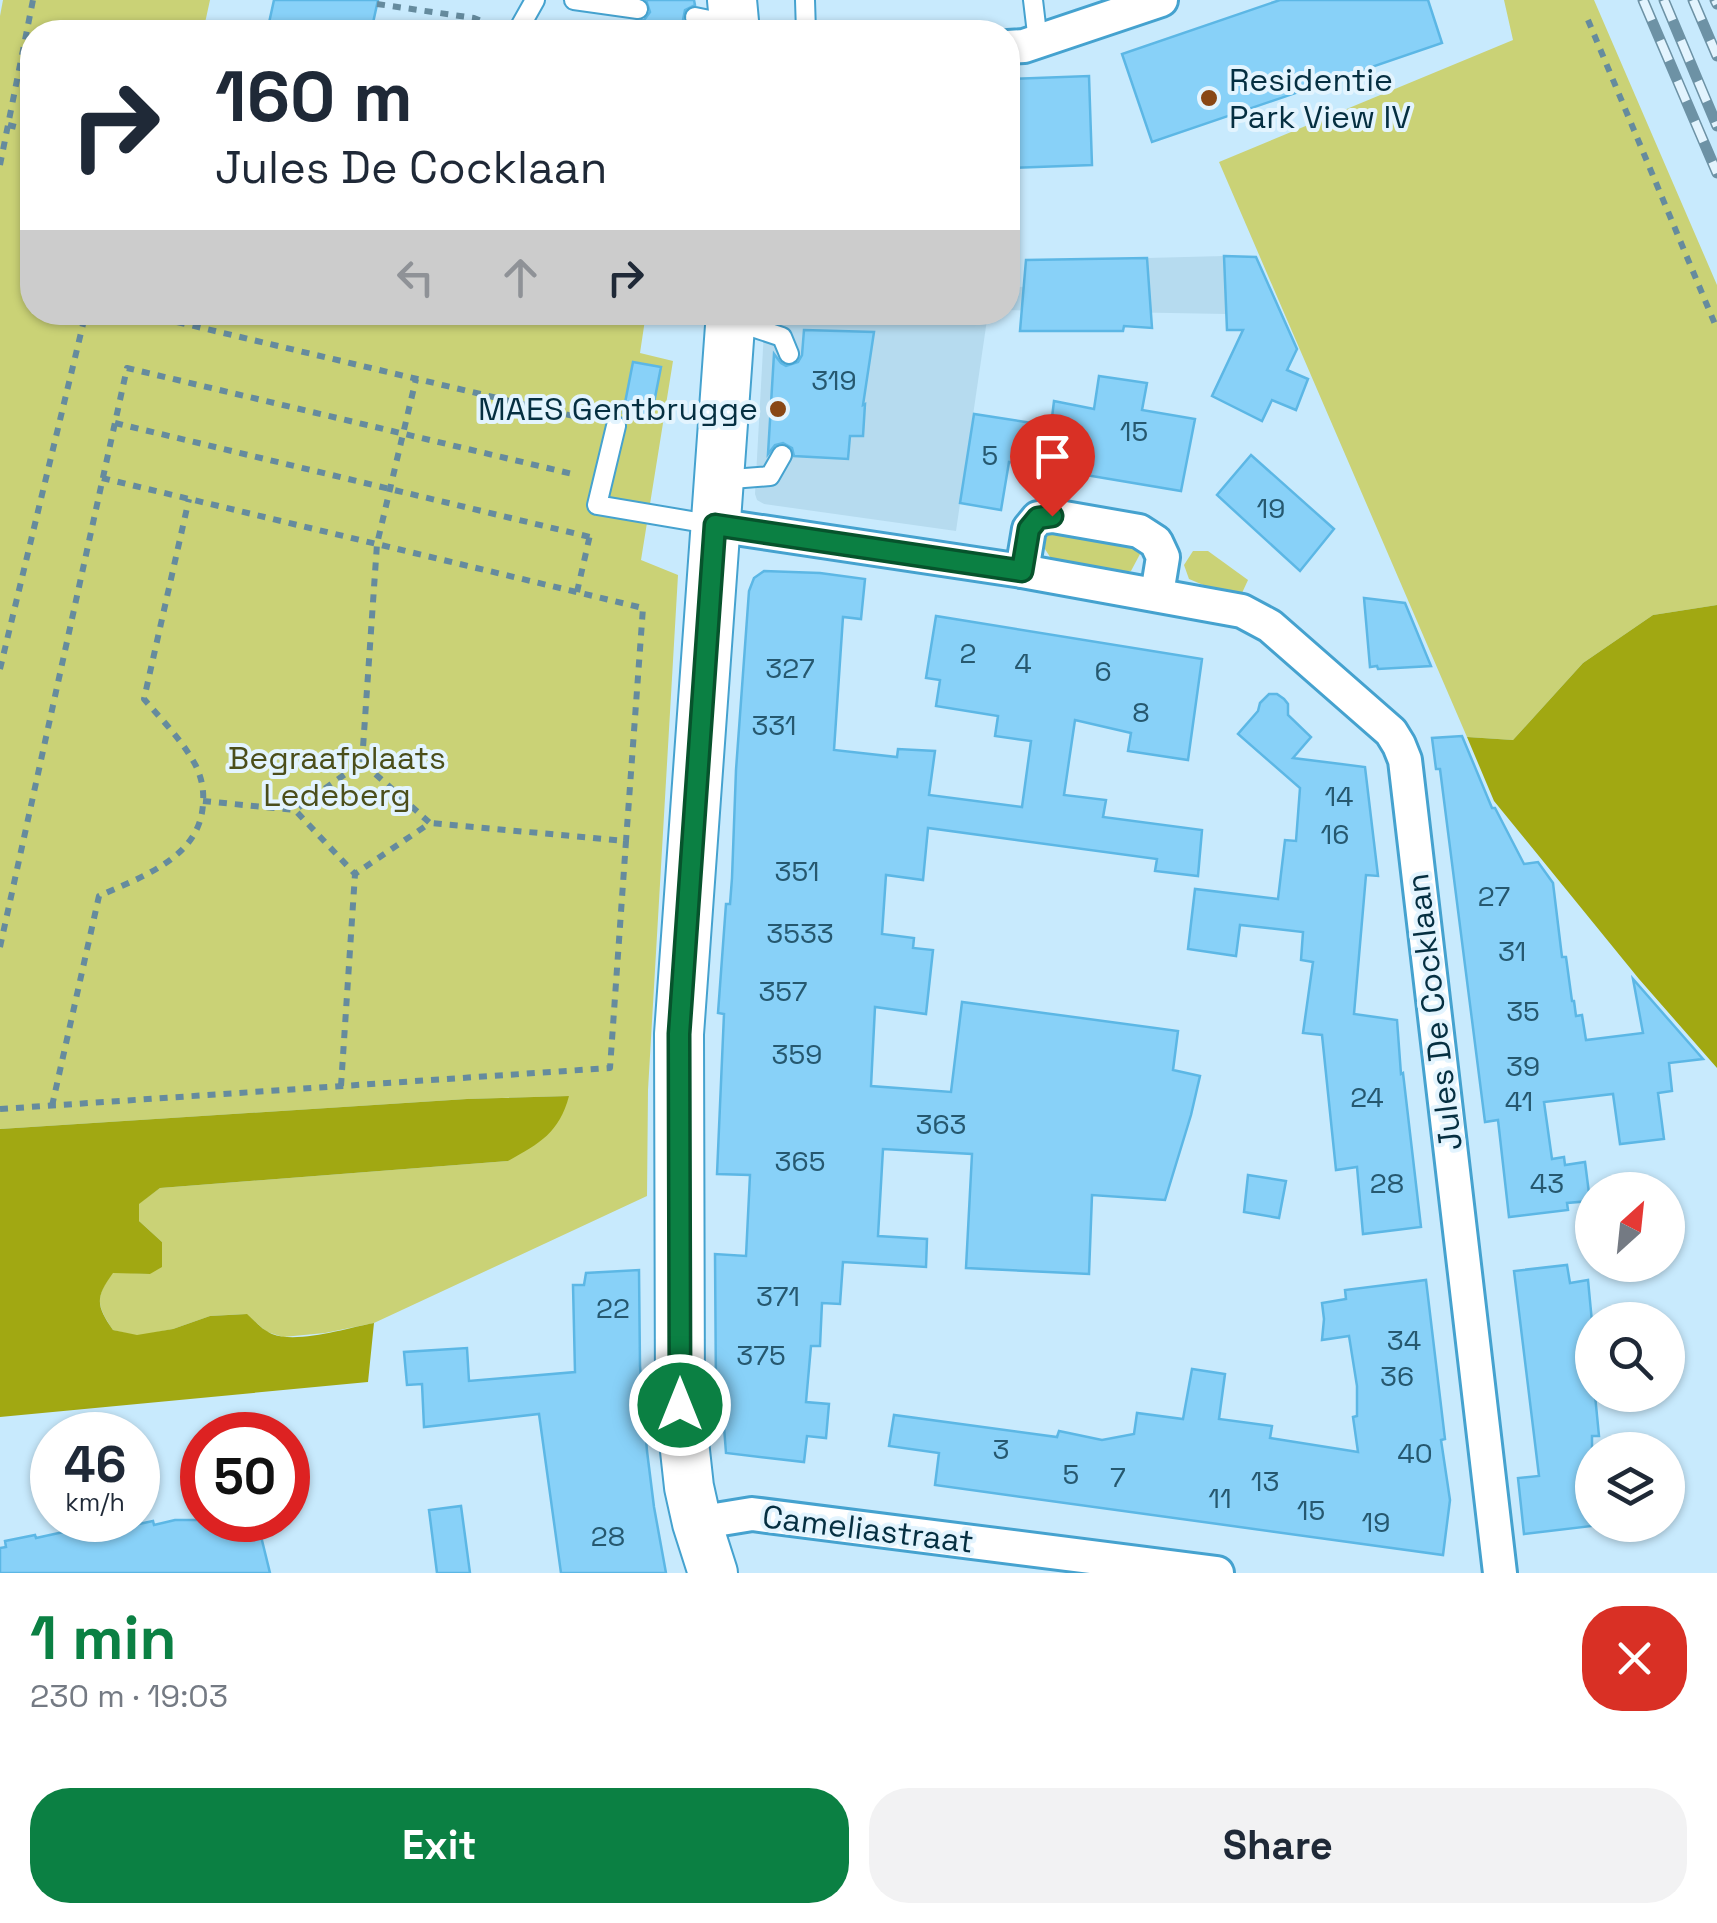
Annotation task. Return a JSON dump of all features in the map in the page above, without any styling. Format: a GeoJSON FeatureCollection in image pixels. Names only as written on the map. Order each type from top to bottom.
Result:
{"type":"FeatureCollection","features":[{"type":"Feature","properties":{"kind":"main road"},"geometry":{"type":"LineString","coordinates":[[713,1573],[689,1487],[680,1405],[679,1034],[730,325]]}},
{"type":"Feature","properties":{"kind":"street"},"geometry":{"type":"LineString","coordinates":[[1022,44],[1161,0]]}},
{"type":"Feature","properties":{"kind":"street","name":"Jules De Cocklaan"},"geometry":{"type":"LineString","coordinates":[[717,503],[1022,571],[1242,610],[1258,618],[1391,732],[1404,760],[1500,1573]]}},
{"type":"Feature","properties":{"kind":"street"},"geometry":{"type":"LineString","coordinates":[[1022,571],[1029,529],[1038,518],[1052,516],[1138,531],[1156,542],[1163,557],[1156,594]]}},
{"type":"Feature","properties":{"kind":"street","name":"Cameliastraat"},"geometry":{"type":"LineString","coordinates":[[697,1524],[752,1514],[1217,1573]]}},
{"type":"Feature","properties":{"kind":"lane"},"geometry":{"type":"LineString","coordinates":[[517,20],[535,0]]}},
{"type":"Feature","properties":{"kind":"lane"},"geometry":{"type":"LineString","coordinates":[[574,0],[638,10]]}},
{"type":"Feature","properties":{"kind":"lane"},"geometry":{"type":"LineString","coordinates":[[1022,44],[1033,0]]}},
{"type":"Feature","properties":{"kind":"lane"},"geometry":{"type":"LineString","coordinates":[[753,325],[782,337],[788,354]]}},
{"type":"Feature","properties":{"kind":"lane"},"geometry":{"type":"LineString","coordinates":[[616,426],[597,504],[717,503],[770,476],[782,456]]}},
{"type":"Feature","properties":{"kind":"path"},"geometry":{"type":"LineString","coordinates":[[377,4],[480,20]]}},
{"type":"Feature","properties":{"kind":"path"},"geometry":{"type":"LineString","coordinates":[[1588,20],[1717,328]]}},
{"type":"Feature","properties":{"kind":"path"},"geometry":{"type":"LineString","coordinates":[[0,165],[20,67]]}},
{"type":"Feature","properties":{"kind":"path"},"geometry":{"type":"LineString","coordinates":[[8,125],[20,127]]}},
{"type":"Feature","properties":{"kind":"path"},"geometry":{"type":"LineString","coordinates":[[0,669],[83,325]]}},
{"type":"Feature","properties":{"kind":"path"},"geometry":{"type":"LineString","coordinates":[[190,325],[616,426]]}},
{"type":"Feature","properties":{"kind":"path"},"geometry":{"type":"LineString","coordinates":[[0,947],[127,368],[603,482]]}},
{"type":"Feature","properties":{"kind":"path"},"geometry":{"type":"LineString","coordinates":[[362,762],[376,544],[416,378]]}},
{"type":"Feature","properties":{"kind":"path"},"geometry":{"type":"LineString","coordinates":[[114,423],[590,537]]}},
{"type":"Feature","properties":{"kind":"path"},"geometry":{"type":"LineString","coordinates":[[0,1109],[610,1068],[643,608],[102,478]]}},
{"type":"Feature","properties":{"kind":"path"},"geometry":{"type":"LineString","coordinates":[[52,1106],[99,896],[163,866],[184,849],[202,816],[202,782],[196,766],[144,699],[189,499]]}},
{"type":"Feature","properties":{"kind":"path"},"geometry":{"type":"LineString","coordinates":[[577,592],[597,504]]}},
{"type":"Feature","properties":{"kind":"path"},"geometry":{"type":"LineString","coordinates":[[295,810],[362,762]]}},
{"type":"Feature","properties":{"kind":"path"},"geometry":{"type":"LineString","coordinates":[[362,762],[430,823],[626,841]]}},
{"type":"Feature","properties":{"kind":"path"},"geometry":{"type":"LineString","coordinates":[[203,801],[295,810],[356,874],[342,1086]]}},
{"type":"Feature","properties":{"kind":"path"},"geometry":{"type":"LineString","coordinates":[[356,874],[430,823]]}},
{"type":"Feature","properties":{"kind":"shaded area"},"geometry":{"type":"Polygon","coordinates":[[[1224,256],[1227,314],[1020,310],[1020,287],[1148,285],[1147,258],[1224,256]]]}},
{"type":"Feature","properties":{"kind":"shaded area"},"geometry":{"type":"Polygon","coordinates":[[[764,325],[986,325],[956,531],[764,504],[755,494],[764,325]]]}},
{"type":"Feature","properties":{"kind":"shaded area"},"geometry":{"type":"Polygon","coordinates":[[[1717,605],[1717,1068],[1494,801],[1467,737],[1513,740],[1583,663],[1653,615],[1717,605]]]}},
{"type":"Feature","properties":{"kind":"shaded area"},"geometry":{"type":"Polygon","coordinates":[[[569,1096],[560,1119],[547,1136],[508,1161],[160,1188],[139,1204],[139,1221],[162,1242],[162,1267],[150,1274],[113,1273],[103,1289],[100,1302],[113,1330],[137,1335],[173,1329],[210,1316],[247,1314],[265,1330],[282,1337],[374,1323],[368,1382],[0,1417],[0,1129],[569,1096]]]}},
{"type":"Feature","properties":{"kind":"green space","name":"Begraafplaats Ledeberg"},"geometry":{"type":"Polygon","coordinates":[[[3,0],[210,0],[206,20],[20,20],[20,325],[644,325],[640,353],[673,361],[641,560],[678,575],[648,1090],[647,1196],[374,1323],[283,1337],[267,1332],[246,1314],[210,1316],[137,1336],[113,1330],[100,1301],[113,1272],[150,1274],[162,1242],[139,1221],[138,1204],[160,1188],[508,1161],[569,1096],[0,1129],[3,0]]]}},
{"type":"Feature","properties":{"kind":"green space"},"geometry":{"type":"Polygon","coordinates":[[[1504,0],[1594,0],[1717,285],[1717,605],[1653,615],[1583,663],[1513,740],[1467,737],[1219,162],[1513,40],[1504,0]]]}},
{"type":"Feature","properties":{"kind":"green space"},"geometry":{"type":"Polygon","coordinates":[[[1060,525],[1129,538],[1140,554],[1131,571],[1052,560],[1043,546],[1047,536],[1060,525]]]}},
{"type":"Feature","properties":{"kind":"green space"},"geometry":{"type":"Polygon","coordinates":[[[1193,551],[1208,551],[1248,580],[1242,593],[1189,579],[1184,565],[1193,551]]]}},
{"type":"Feature","properties":{"kind":"building"},"geometry":{"type":"Polygon","coordinates":[[[274,0],[378,0],[374,20],[270,20],[274,0]]]}},
{"type":"Feature","properties":{"kind":"building"},"geometry":{"type":"Polygon","coordinates":[[[646,0],[694,0],[695,5],[685,10],[683,20],[644,20],[650,12],[646,0]]]}},
{"type":"Feature","properties":{"kind":"building","name":"Residentie Park View IV"},"geometry":{"type":"Polygon","coordinates":[[[1280,0],[1428,0],[1442,43],[1152,142],[1122,54],[1280,0]]]}},
{"type":"Feature","properties":{"kind":"building"},"geometry":{"type":"Polygon","coordinates":[[[1089,76],[1092,165],[1020,168],[1020,79],[1089,76]]]}},
{"type":"Feature","properties":{"kind":"building"},"geometry":{"type":"Polygon","coordinates":[[[1224,256],[1256,257],[1297,349],[1287,370],[1308,379],[1296,410],[1272,400],[1262,421],[1212,396],[1243,330],[1227,330],[1224,256]]]}},
{"type":"Feature","properties":{"kind":"building"},"geometry":{"type":"Polygon","coordinates":[[[1147,258],[1152,328],[1020,331],[1026,260],[1147,258]]]}},
{"type":"Feature","properties":{"kind":"building"},"geometry":{"type":"Polygon","coordinates":[[[804,330],[874,332],[863,405],[863,436],[850,436],[848,459],[794,456],[792,448],[783,443],[775,445],[768,454],[774,354],[786,366],[798,362],[804,330]]]}},
{"type":"Feature","properties":{"kind":"building"},"geometry":{"type":"Polygon","coordinates":[[[633,362],[661,367],[651,418],[623,413],[633,362]]]}},
{"type":"Feature","properties":{"kind":"building"},"geometry":{"type":"Polygon","coordinates":[[[1099,376],[1147,383],[1142,410],[1195,419],[1181,491],[1009,462],[1001,510],[960,503],[974,414],[1051,426],[1054,401],[1094,409],[1099,376]]]}},
{"type":"Feature","properties":{"kind":"building"},"geometry":{"type":"Polygon","coordinates":[[[1251,455],[1334,529],[1300,571],[1217,495],[1251,455]]]}},
{"type":"Feature","properties":{"kind":"building"},"geometry":{"type":"Polygon","coordinates":[[[764,571],[865,579],[861,619],[843,617],[834,750],[897,757],[898,749],[935,751],[929,795],[1022,807],[1031,741],[995,736],[998,716],[936,706],[940,680],[926,678],[936,616],[1202,659],[1188,760],[1128,751],[1131,733],[1075,720],[1064,795],[1106,800],[1103,817],[1202,830],[1198,876],[1155,871],[1157,859],[928,828],[923,880],[886,875],[882,934],[914,938],[913,948],[933,950],[926,1014],[875,1007],[871,1086],[951,1092],[962,1002],[1178,1031],[1173,1070],[1200,1076],[1165,1200],[1092,1195],[1089,1274],[966,1268],[972,1154],[883,1149],[878,1236],[927,1239],[926,1267],[843,1262],[840,1304],[822,1303],[820,1346],[811,1346],[806,1402],[829,1404],[826,1438],[807,1436],[804,1462],[726,1453],[716,1393],[715,1254],[746,1256],[750,1175],[717,1174],[724,1014],[718,1013],[726,904],[730,904],[732,878],[749,591],[754,578],[764,571]]]}},
{"type":"Feature","properties":{"kind":"building"},"geometry":{"type":"Polygon","coordinates":[[[1364,598],[1405,603],[1431,666],[1370,667],[1364,598]]]}},
{"type":"Feature","properties":{"kind":"building"},"geometry":{"type":"Polygon","coordinates":[[[1269,694],[1284,699],[1288,715],[1311,737],[1293,758],[1365,767],[1378,876],[1366,875],[1354,1014],[1397,1020],[1421,1227],[1363,1234],[1357,1167],[1336,1170],[1322,1035],[1303,1033],[1313,962],[1301,960],[1303,932],[1240,925],[1236,956],[1188,949],[1195,889],[1278,899],[1285,840],[1296,841],[1300,788],[1238,734],[1269,694]]]}},
{"type":"Feature","properties":{"kind":"building"},"geometry":{"type":"Polygon","coordinates":[[[1462,736],[1492,808],[1524,864],[1538,862],[1553,883],[1562,957],[1566,957],[1572,1001],[1576,1016],[1582,1015],[1586,1040],[1643,1033],[1633,979],[1703,1059],[1669,1063],[1672,1091],[1658,1093],[1664,1139],[1620,1144],[1613,1094],[1544,1102],[1552,1159],[1564,1157],[1565,1165],[1585,1162],[1586,1172],[1575,1172],[1575,1202],[1567,1203],[1568,1210],[1509,1217],[1498,1120],[1485,1122],[1440,769],[1436,769],[1432,738],[1462,736]]]}},
{"type":"Feature","properties":{"kind":"building"},"geometry":{"type":"Polygon","coordinates":[[[1248,1175],[1286,1181],[1279,1218],[1244,1212],[1248,1175]]]}},
{"type":"Feature","properties":{"kind":"building"},"geometry":{"type":"Polygon","coordinates":[[[1567,1265],[1570,1283],[1588,1282],[1590,1302],[1575,1302],[1575,1412],[1597,1412],[1599,1432],[1575,1432],[1575,1528],[1524,1534],[1518,1478],[1539,1476],[1514,1271],[1567,1265]]]}},
{"type":"Feature","properties":{"kind":"building"},"geometry":{"type":"Polygon","coordinates":[[[639,1270],[640,1366],[647,1451],[666,1573],[561,1573],[539,1414],[424,1427],[422,1384],[407,1385],[404,1352],[467,1348],[469,1381],[575,1372],[573,1285],[584,1285],[586,1273],[639,1270]]]}},
{"type":"Feature","properties":{"kind":"building"},"geometry":{"type":"Polygon","coordinates":[[[1426,1280],[1450,1500],[1443,1555],[935,1485],[939,1453],[889,1446],[894,1415],[1057,1437],[1059,1431],[1102,1440],[1134,1434],[1137,1413],[1183,1419],[1192,1369],[1225,1374],[1219,1419],[1272,1426],[1270,1438],[1358,1452],[1353,1417],[1357,1416],[1357,1386],[1349,1336],[1322,1340],[1322,1303],[1346,1299],[1345,1290],[1426,1280]]]}},
{"type":"Feature","properties":{"kind":"building"},"geometry":{"type":"Polygon","coordinates":[[[461,1506],[470,1573],[437,1573],[429,1510],[461,1506]]]}},
{"type":"Feature","properties":{"kind":"building"},"geometry":{"type":"Polygon","coordinates":[[[180,1520],[180,1542],[262,1542],[270,1573],[0,1573],[0,1548],[6,1547],[5,1541],[30,1536],[30,1542],[160,1542],[160,1524],[180,1520]]]}},
{"type":"Feature","properties":{"kind":"railway"},"geometry":{"type":"LineString","coordinates":[[1643,0],[1717,173]]}},
{"type":"Feature","properties":{"kind":"railway"},"geometry":{"type":"LineString","coordinates":[[1664,0],[1717,126]]}},
{"type":"Feature","properties":{"kind":"railway"},"geometry":{"type":"LineString","coordinates":[[1693,0],[1717,56]]}},
{"type":"Feature","properties":{"kind":"railway"},"geometry":{"type":"LineString","coordinates":[[1715,0],[1717,4]]}},
{"type":"Feature","properties":{"kind":"place","name":"Residentie Park View IV"},"geometry":{"type":"Point","coordinates":[1209,98]}},
{"type":"Feature","properties":{"kind":"place","name":"MAES Gentbrugge"},"geometry":{"type":"Point","coordinates":[778,409]}},
{"type":"Feature","properties":{"kind":"route"},"geometry":{"type":"LineString","coordinates":[[680,1405],[679,1034],[715,525],[1022,571],[1029,529],[1038,518],[1052,516]]}}]}
